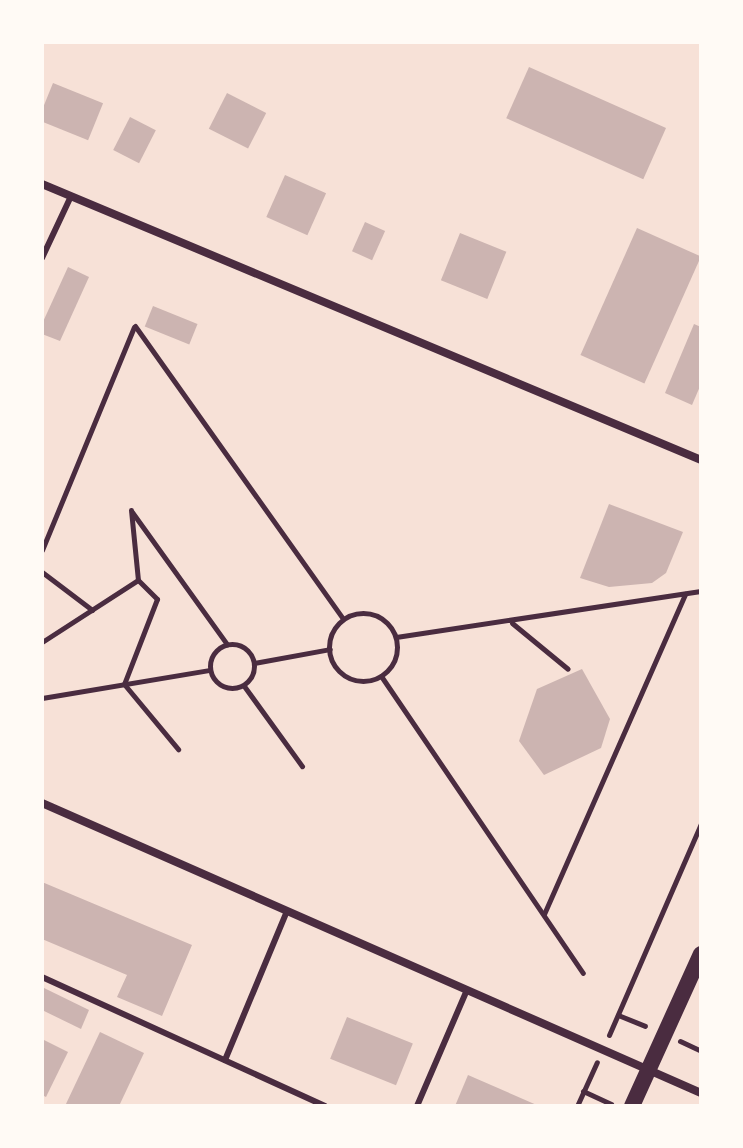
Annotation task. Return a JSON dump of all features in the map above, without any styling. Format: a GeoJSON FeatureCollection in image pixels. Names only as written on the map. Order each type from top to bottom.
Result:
{"type":"FeatureCollection","features":[{"type":"Feature","properties":{"kind":"main road"},"geometry":{"type":"LineString","coordinates":[[632,1106],[701,954]]}},
{"type":"Feature","properties":{"kind":"street"},"geometry":{"type":"LineString","coordinates":[[42,184],[701,460]]}},
{"type":"Feature","properties":{"kind":"street"},"geometry":{"type":"LineString","coordinates":[[42,803],[701,1093]]}},
{"type":"Feature","properties":{"kind":"lane"},"geometry":{"type":"LineString","coordinates":[[42,258],[71,196]]}},
{"type":"Feature","properties":{"kind":"lane"},"geometry":{"type":"LineString","coordinates":[[225,1060],[287,911]]}},
{"type":"Feature","properties":{"kind":"lane"},"geometry":{"type":"LineString","coordinates":[[42,977],[325,1106]]}},
{"type":"Feature","properties":{"kind":"lane"},"geometry":{"type":"LineString","coordinates":[[417,1106],[467,990]]}},
{"type":"Feature","properties":{"kind":"path"},"geometry":{"type":"LineString","coordinates":[[42,550],[135,326],[343,619]]}},
{"type":"Feature","properties":{"kind":"path"},"geometry":{"type":"LineString","coordinates":[[124,684],[157,599],[138,580],[131,510],[227,644]]}},
{"type":"Feature","properties":{"kind":"path"},"geometry":{"type":"LineString","coordinates":[[42,572],[92,610]]}},
{"type":"Feature","properties":{"kind":"path"},"geometry":{"type":"LineString","coordinates":[[42,642],[138,580]]}},
{"type":"Feature","properties":{"kind":"path"},"geometry":{"type":"LineString","coordinates":[[396,637],[701,591]]}},
{"type":"Feature","properties":{"kind":"path"},"geometry":{"type":"LineString","coordinates":[[543,915],[685,594]]}},
{"type":"Feature","properties":{"kind":"path"},"geometry":{"type":"LineString","coordinates":[[330,649],[348,677],[381,676],[395,659],[396,637],[375,615],[343,619]]}},
{"type":"Feature","properties":{"kind":"path"},"geometry":{"type":"LineString","coordinates":[[330,649],[343,619]]}},
{"type":"Feature","properties":{"kind":"path"},"geometry":{"type":"LineString","coordinates":[[511,622],[568,669]]}},
{"type":"Feature","properties":{"kind":"path"},"geometry":{"type":"LineString","coordinates":[[209,670],[216,651],[227,644],[241,646],[254,663]]}},
{"type":"Feature","properties":{"kind":"path"},"geometry":{"type":"LineString","coordinates":[[254,663],[330,649]]}},
{"type":"Feature","properties":{"kind":"path"},"geometry":{"type":"LineString","coordinates":[[244,686],[254,663]]}},
{"type":"Feature","properties":{"kind":"path"},"geometry":{"type":"LineString","coordinates":[[42,698],[209,670]]}},
{"type":"Feature","properties":{"kind":"path"},"geometry":{"type":"LineString","coordinates":[[209,670],[222,687],[244,686]]}},
{"type":"Feature","properties":{"kind":"path"},"geometry":{"type":"LineString","coordinates":[[381,676],[583,973]]}},
{"type":"Feature","properties":{"kind":"path"},"geometry":{"type":"LineString","coordinates":[[124,684],[178,749]]}},
{"type":"Feature","properties":{"kind":"path"},"geometry":{"type":"LineString","coordinates":[[244,686],[302,766]]}},
{"type":"Feature","properties":{"kind":"path"},"geometry":{"type":"LineString","coordinates":[[577,1106],[701,823]]}},
{"type":"Feature","properties":{"kind":"path"},"geometry":{"type":"LineString","coordinates":[[583,1091],[615,1106]]}},
{"type":"Feature","properties":{"kind":"building"},"geometry":{"type":"Polygon","coordinates":[[[529,67],[666,128],[643,179],[506,118],[529,67]]]}},
{"type":"Feature","properties":{"kind":"building"},"geometry":{"type":"Polygon","coordinates":[[[53,83],[103,103],[88,140],[42,122],[42,110],[53,83]]]}},
{"type":"Feature","properties":{"kind":"building"},"geometry":{"type":"Polygon","coordinates":[[[227,93],[266,113],[248,149],[209,129],[227,93]]]}},
{"type":"Feature","properties":{"kind":"building"},"geometry":{"type":"Polygon","coordinates":[[[130,117],[156,130],[139,163],[113,150],[130,117]]]}},
{"type":"Feature","properties":{"kind":"building"},"geometry":{"type":"Polygon","coordinates":[[[285,175],[326,193],[307,235],[266,217],[285,175]]]}},
{"type":"Feature","properties":{"kind":"building"},"geometry":{"type":"Polygon","coordinates":[[[365,222],[385,231],[372,260],[352,251],[365,222]]]}},
{"type":"Feature","properties":{"kind":"building"},"geometry":{"type":"Polygon","coordinates":[[[637,228],[701,256],[644,383],[580,355],[637,228]]]}},
{"type":"Feature","properties":{"kind":"building"},"geometry":{"type":"Polygon","coordinates":[[[460,233],[506,252],[487,299],[441,280],[460,233]]]}},
{"type":"Feature","properties":{"kind":"building"},"geometry":{"type":"Polygon","coordinates":[[[68,267],[89,277],[60,341],[42,334],[42,324],[68,267]]]}},
{"type":"Feature","properties":{"kind":"building"},"geometry":{"type":"Polygon","coordinates":[[[153,306],[198,324],[189,344],[145,326],[153,306]]]}},
{"type":"Feature","properties":{"kind":"building"},"geometry":{"type":"Polygon","coordinates":[[[694,324],[701,327],[701,384],[692,405],[665,393],[694,324]]]}},
{"type":"Feature","properties":{"kind":"building"},"geometry":{"type":"Polygon","coordinates":[[[609,504],[683,532],[666,573],[652,583],[609,587],[580,578],[609,504]]]}},
{"type":"Feature","properties":{"kind":"building"},"geometry":{"type":"Polygon","coordinates":[[[582,669],[610,719],[601,748],[544,775],[519,741],[537,689],[582,669]]]}},
{"type":"Feature","properties":{"kind":"building"},"geometry":{"type":"Polygon","coordinates":[[[42,882],[192,945],[162,1016],[117,997],[127,975],[42,939],[42,882]]]}},
{"type":"Feature","properties":{"kind":"building"},"geometry":{"type":"Polygon","coordinates":[[[42,987],[89,1010],[81,1029],[42,1010],[42,987]]]}},
{"type":"Feature","properties":{"kind":"building"},"geometry":{"type":"Polygon","coordinates":[[[347,1017],[413,1044],[396,1085],[330,1059],[347,1017]]]}},
{"type":"Feature","properties":{"kind":"building"},"geometry":{"type":"Polygon","coordinates":[[[100,1032],[144,1053],[119,1106],[65,1106],[100,1032]]]}},
{"type":"Feature","properties":{"kind":"building"},"geometry":{"type":"Polygon","coordinates":[[[42,1039],[68,1052],[46,1097],[42,1095],[42,1039]]]}},
{"type":"Feature","properties":{"kind":"building"},"geometry":{"type":"Polygon","coordinates":[[[468,1075],[539,1106],[455,1106],[468,1075]]]}}]}
